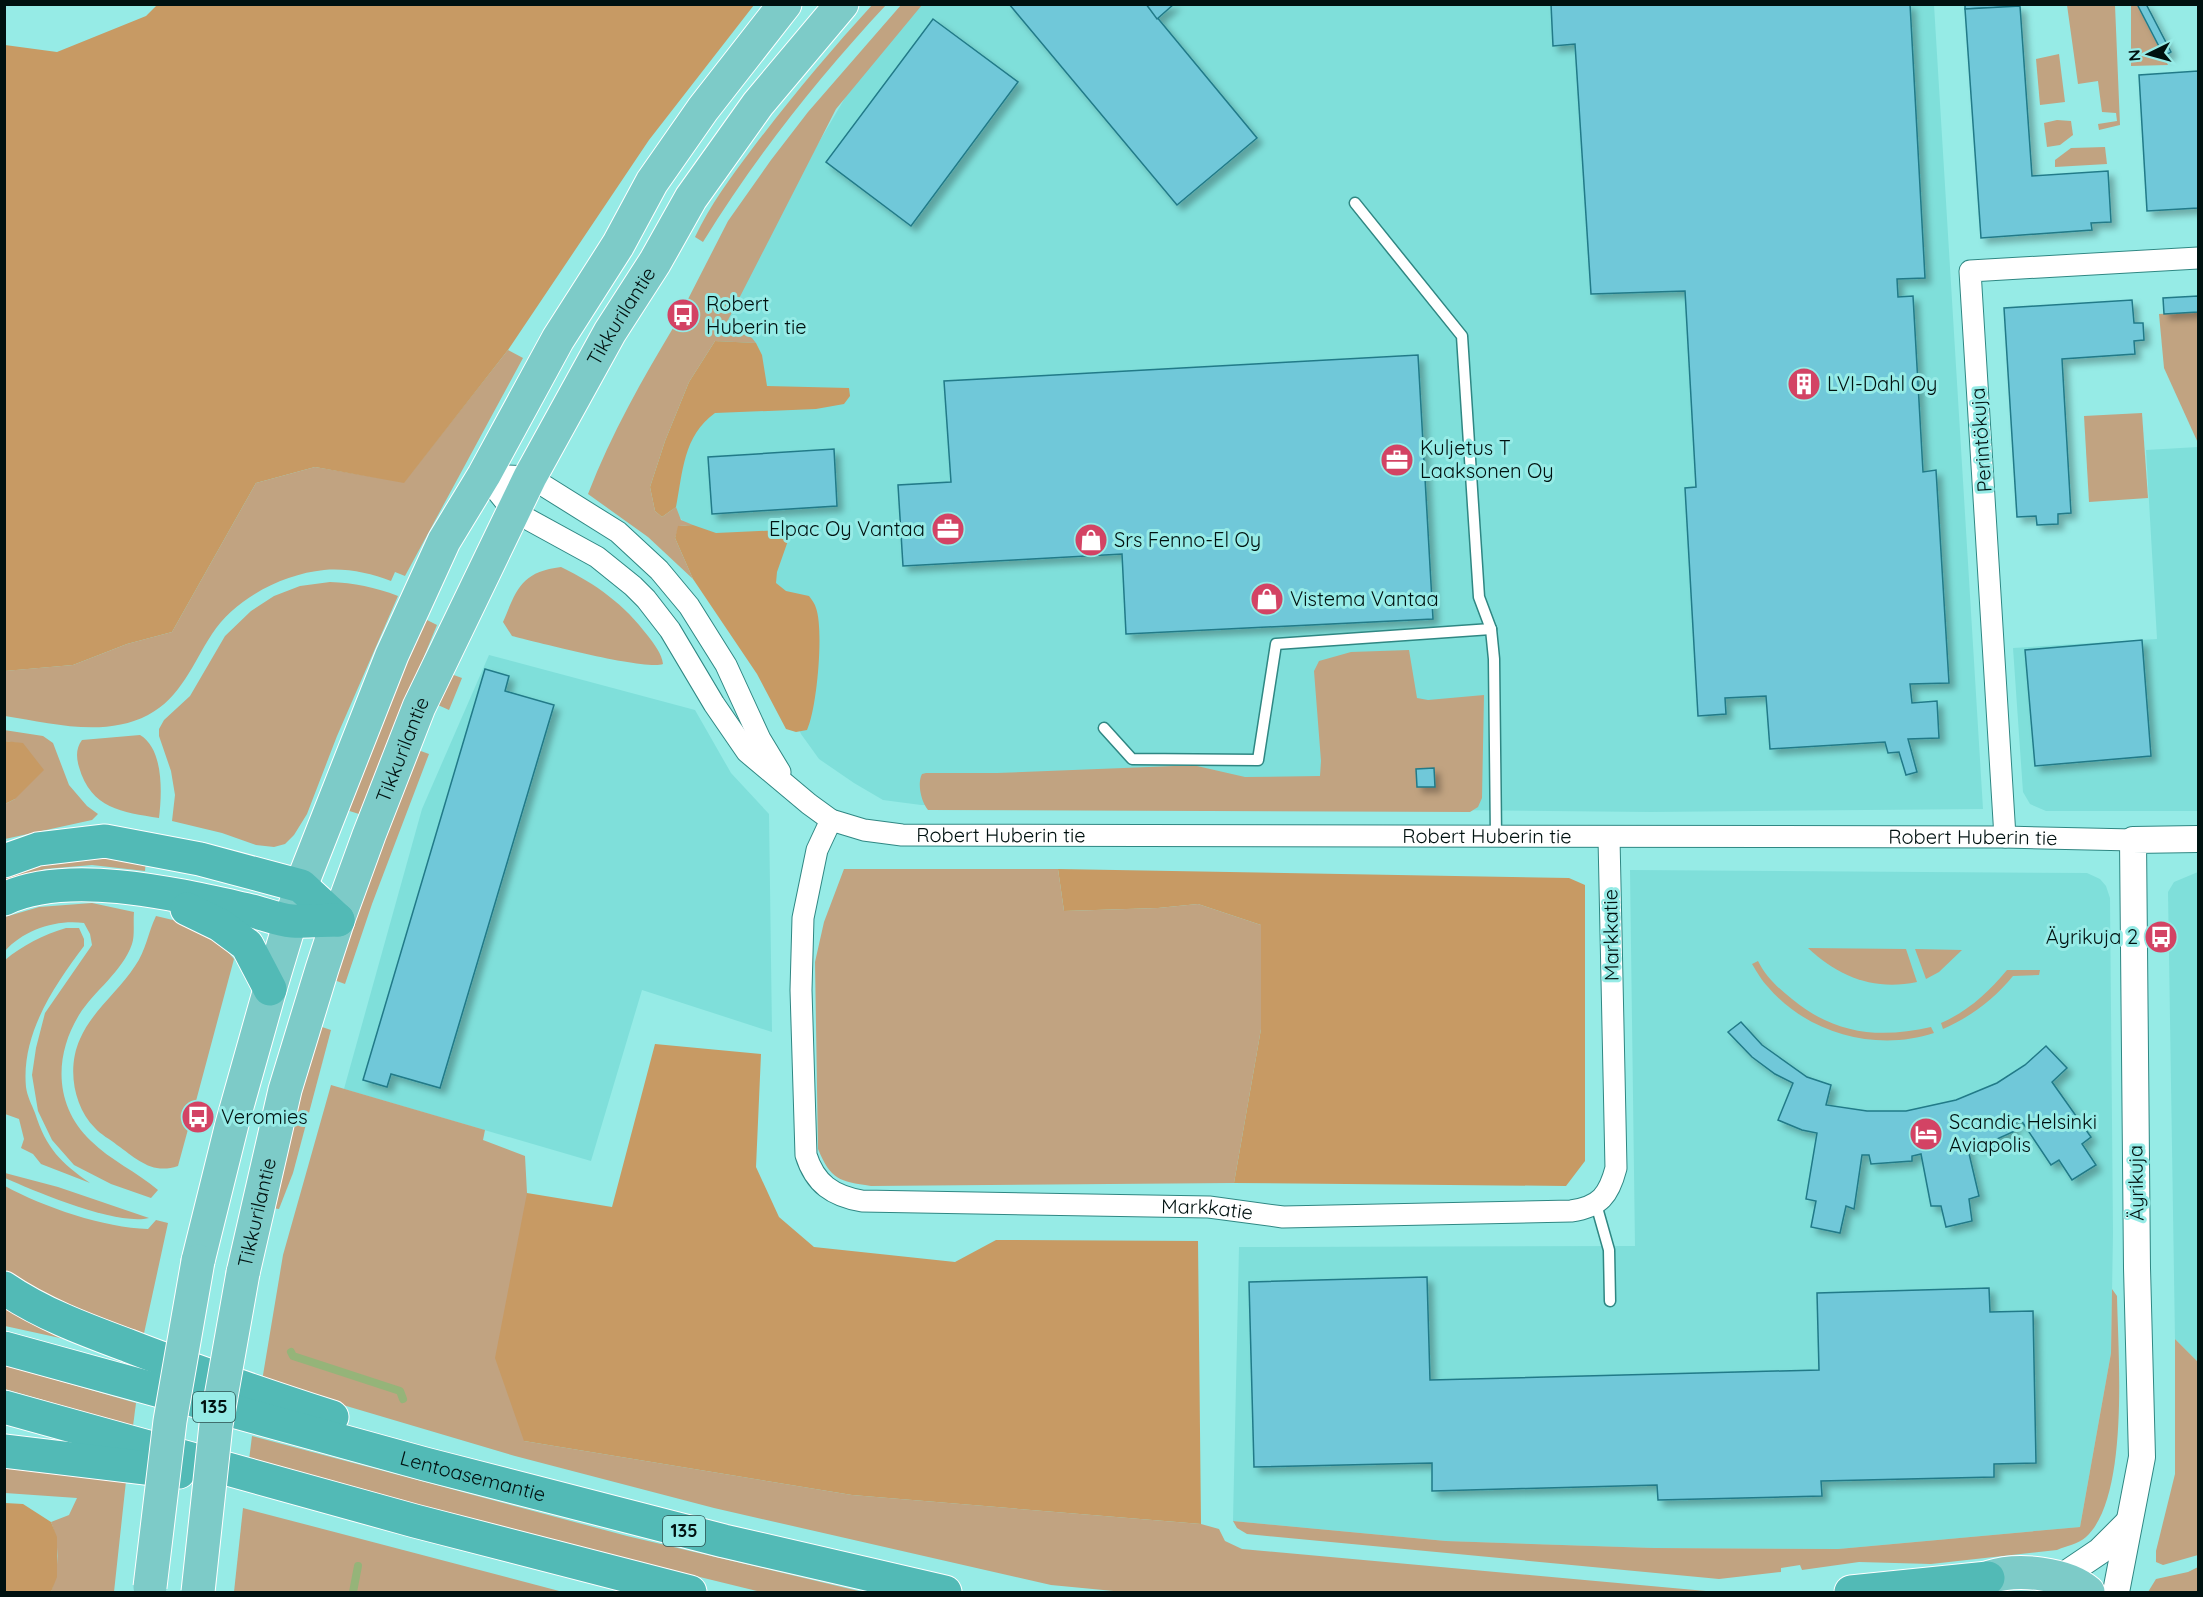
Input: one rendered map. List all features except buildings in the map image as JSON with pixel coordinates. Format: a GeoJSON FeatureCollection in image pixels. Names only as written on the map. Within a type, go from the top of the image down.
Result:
{"type":"FeatureCollection","features":[{"type":"Feature","properties":{"kind":"highway"},"geometry":{"type":"LineString","coordinates":[[4,861],[38,849],[105,841],[200,859],[301,886],[338,920]]}},
{"type":"Feature","properties":{"kind":"highway"},"geometry":{"type":"LineString","coordinates":[[4,899],[49,887],[107,886],[144,889],[250,910],[290,921],[338,920]]}},
{"type":"Feature","properties":{"kind":"highway"},"geometry":{"type":"LineString","coordinates":[[144,889],[220,925],[247,945],[270,988]]}},
{"type":"Feature","properties":{"kind":"highway"},"geometry":{"type":"LineString","coordinates":[[11,1294],[84,1329],[206,1375],[339,1420],[425,1464]]}},
{"type":"Feature","properties":{"kind":"highway","name":"Lentoasemantie"},"geometry":{"type":"LineString","coordinates":[[4,1348],[425,1464],[724,1541],[945,1593]]}},
{"type":"Feature","properties":{"kind":"highway"},"geometry":{"type":"LineString","coordinates":[[4,1407],[415,1521],[690,1593]]}},
{"type":"Feature","properties":{"kind":"highway"},"geometry":{"type":"LineString","coordinates":[[4,1451],[288,1485]]}},
{"type":"Feature","properties":{"kind":"highway"},"geometry":{"type":"LineString","coordinates":[[1851,1593],[1980,1585]]}},
{"type":"Feature","properties":{"kind":"main road","name":"Tikkurilantie"},"geometry":{"type":"LineString","coordinates":[[150,1590],[170,1421],[198,1261],[232,1124],[301,886],[392,654],[444,542],[484,475],[558,339],[618,245],[652,182],[703,109],[785,4]]}},
{"type":"Feature","properties":{"kind":"main road","name":"Tikkurilantie"},"geometry":{"type":"LineString","coordinates":[[198,1593],[216,1425],[243,1273],[285,1090],[338,920],[420,707],[530,477],[610,332],[655,262],[691,198],[758,104],[842,4]]}},
{"type":"Feature","properties":{"kind":"main road"},"geometry":{"type":"LineString","coordinates":[[1980,1585],[2022,1572],[2060,1578],[2088,1593]]}},
{"type":"Feature","properties":{"kind":"street","name":"Perintökuja"},"geometry":{"type":"LineString","coordinates":[[2005,837],[1970,271],[2199,258]]}},
{"type":"Feature","properties":{"kind":"street","name":"Robert Huberin tie"},"geometry":{"type":"LineString","coordinates":[[484,475],[530,477],[618,532],[659,570],[689,606],[726,665],[760,739],[789,788]]}},
{"type":"Feature","properties":{"kind":"street","name":"Robert Huberin tie"},"geometry":{"type":"LineString","coordinates":[[484,475],[513,511],[597,556],[640,593],[659,614],[747,753],[831,820],[864,830],[902,836],[2199,839]]}},
{"type":"Feature","properties":{"kind":"street","name":"Markkatie"},"geometry":{"type":"LineString","coordinates":[[831,820],[817,850],[803,918],[801,990],[806,1155],[816,1179],[834,1194],[862,1201],[1209,1207],[1283,1216],[1571,1211],[1596,1204],[1606,1195],[1612,1184],[1616,1168],[1609,838]]}},
{"type":"Feature","properties":{"kind":"street","name":"Äyrikuja"},"geometry":{"type":"LineString","coordinates":[[2116,1593],[2142,1457],[2137,1268],[2133,840]]}},
{"type":"Feature","properties":{"kind":"street"},"geometry":{"type":"LineString","coordinates":[[2060,1578],[2100,1551],[2128,1523]]}},
{"type":"Feature","properties":{"kind":"lane"},"geometry":{"type":"LineString","coordinates":[[1354,203],[1462,336],[1479,597],[1491,630],[1494,659],[1496,837]]}},
{"type":"Feature","properties":{"kind":"lane"},"geometry":{"type":"LineString","coordinates":[[1104,728],[1132,759],[1258,760],[1276,644],[1491,630]]}},
{"type":"Feature","properties":{"kind":"lane"},"geometry":{"type":"LineString","coordinates":[[1596,1204],[1609,1250],[1610,1301]]}},
{"type":"Feature","properties":{"kind":"shaded area"},"geometry":{"type":"Polygon","coordinates":[[[873,4],[886,5],[836,61],[766,148],[703,242],[695,237],[714,202],[752,149],[841,39],[873,4]]]}},
{"type":"Feature","properties":{"kind":"shaded area"},"geometry":{"type":"Polygon","coordinates":[[[157,5],[754,5],[649,140],[508,350],[404,483],[315,467],[256,483],[172,632],[127,644],[73,665],[5,671],[5,45],[57,52],[146,16],[157,5]]]}},
{"type":"Feature","properties":{"kind":"shaded area"},"geometry":{"type":"Polygon","coordinates":[[[901,5],[922,5],[836,109],[726,324],[752,338],[756,343],[715,341],[689,382],[665,441],[650,487],[655,511],[662,517],[676,507],[681,520],[693,525],[679,526],[675,538],[693,579],[648,537],[588,494],[617,428],[651,365],[676,323],[684,326],[693,310],[685,305],[728,221],[808,112],[901,5]]]}},
{"type":"Feature","properties":{"kind":"shaded area"},"geometry":{"type":"Polygon","coordinates":[[[922,5],[1934,5],[1983,809],[1651,812],[921,805],[883,800],[819,759],[801,734],[723,568],[681,519],[660,499],[726,323],[799,176],[862,69],[922,5]]]}},
{"type":"Feature","properties":{"kind":"shaded area"},"geometry":{"type":"Polygon","coordinates":[[[2067,5],[2115,5],[2120,125],[2099,130],[2098,124],[2117,121],[2116,113],[2102,112],[2098,81],[2078,84],[2067,5]]]}},
{"type":"Feature","properties":{"kind":"shaded area"},"geometry":{"type":"Polygon","coordinates":[[[2131,5],[2137,5],[2168,65],[2131,66],[2131,5]]]}},
{"type":"Feature","properties":{"kind":"shaded area"},"geometry":{"type":"Polygon","coordinates":[[[2059,54],[2065,102],[2040,105],[2036,59],[2059,54]]]}},
{"type":"Feature","properties":{"kind":"shaded area"},"geometry":{"type":"Polygon","coordinates":[[[2057,120],[2071,121],[2073,135],[2060,145],[2047,147],[2044,123],[2057,120]]]}},
{"type":"Feature","properties":{"kind":"shaded area"},"geometry":{"type":"Polygon","coordinates":[[[2105,147],[2107,164],[2055,167],[2055,160],[2071,148],[2105,147]]]}},
{"type":"Feature","properties":{"kind":"shaded area"},"geometry":{"type":"Polygon","coordinates":[[[2198,312],[2198,443],[2164,368],[2159,314],[2198,312]]]}},
{"type":"Feature","properties":{"kind":"shaded area"},"geometry":{"type":"Polygon","coordinates":[[[715,341],[756,343],[762,355],[767,386],[849,388],[850,396],[844,404],[816,409],[715,413],[696,432],[686,455],[676,507],[662,517],[655,511],[650,487],[665,441],[689,382],[715,341]]]}},
{"type":"Feature","properties":{"kind":"shaded area"},"geometry":{"type":"Polygon","coordinates":[[[508,350],[523,358],[405,576],[395,572],[391,581],[358,572],[324,570],[292,577],[261,590],[246,599],[221,621],[178,690],[159,708],[131,722],[114,726],[77,727],[5,716],[4,671],[73,665],[127,644],[172,632],[256,483],[315,467],[404,482],[508,350]]]}},
{"type":"Feature","properties":{"kind":"shaded area"},"geometry":{"type":"Polygon","coordinates":[[[2142,413],[2148,498],[2089,502],[2084,416],[2142,413]]]}},
{"type":"Feature","properties":{"kind":"shaded area"},"geometry":{"type":"Polygon","coordinates":[[[2198,447],[2198,811],[2046,811],[2030,804],[2023,792],[2013,648],[2157,639],[2146,450],[2198,447]]]}},
{"type":"Feature","properties":{"kind":"shaded area"},"geometry":{"type":"Polygon","coordinates":[[[693,525],[716,533],[782,530],[790,535],[777,572],[776,583],[786,591],[809,596],[816,606],[818,619],[818,669],[814,705],[807,730],[796,732],[786,729],[757,674],[693,579],[675,538],[678,526],[693,525]]]}},
{"type":"Feature","properties":{"kind":"shaded area"},"geometry":{"type":"Polygon","coordinates":[[[561,567],[598,588],[629,614],[655,646],[663,664],[653,665],[615,660],[512,636],[503,622],[517,591],[522,584],[537,573],[561,567]]]}},
{"type":"Feature","properties":{"kind":"shaded area"},"geometry":{"type":"Polygon","coordinates":[[[330,582],[364,586],[398,596],[337,736],[307,814],[294,835],[285,844],[274,847],[256,845],[222,833],[172,821],[175,795],[171,771],[159,736],[159,729],[164,720],[190,696],[225,636],[251,611],[274,596],[300,586],[330,582]]]}},
{"type":"Feature","properties":{"kind":"shaded area"},"geometry":{"type":"Polygon","coordinates":[[[423,618],[437,625],[359,814],[343,809],[423,618]]]}},
{"type":"Feature","properties":{"kind":"shaded area"},"geometry":{"type":"Polygon","coordinates":[[[1409,650],[1417,698],[1428,700],[1484,695],[1482,798],[1478,807],[1470,812],[928,810],[922,797],[921,778],[922,774],[926,773],[997,773],[1197,766],[1245,777],[1320,776],[1321,761],[1314,671],[1319,661],[1351,652],[1409,650]]]}},
{"type":"Feature","properties":{"kind":"shaded area"},"geometry":{"type":"Polygon","coordinates":[[[489,655],[695,710],[731,773],[769,814],[772,1032],[642,990],[591,1161],[344,1089],[422,809],[489,655]]]}},
{"type":"Feature","properties":{"kind":"shaded area"},"geometry":{"type":"Polygon","coordinates":[[[451,674],[462,678],[449,710],[438,705],[451,674]]]}},
{"type":"Feature","properties":{"kind":"shaded area"},"geometry":{"type":"Polygon","coordinates":[[[4,730],[43,736],[53,743],[69,785],[87,806],[98,814],[92,820],[5,839],[5,804],[15,799],[23,744],[5,741],[4,730]]]}},
{"type":"Feature","properties":{"kind":"shaded area"},"geometry":{"type":"Polygon","coordinates":[[[140,735],[154,750],[160,773],[159,818],[121,810],[100,800],[84,781],[78,763],[78,749],[82,740],[140,735]]]}},
{"type":"Feature","properties":{"kind":"shaded area"},"geometry":{"type":"Polygon","coordinates":[[[5,741],[23,743],[44,770],[15,799],[5,804],[5,741]]]}},
{"type":"Feature","properties":{"kind":"shaded area"},"geometry":{"type":"Polygon","coordinates":[[[418,750],[429,754],[372,904],[345,984],[334,980],[365,889],[418,750]]]}},
{"type":"Feature","properties":{"kind":"shaded area"},"geometry":{"type":"Polygon","coordinates":[[[58,854],[146,859],[145,871],[92,865],[45,869],[5,882],[5,866],[58,854]]]}},
{"type":"Feature","properties":{"kind":"shaded area"},"geometry":{"type":"Polygon","coordinates":[[[844,869],[1058,869],[1064,911],[1158,908],[1198,904],[1261,925],[1261,1029],[1234,1183],[871,1186],[844,1180],[832,1173],[818,1149],[815,962],[824,922],[844,869]]]}},
{"type":"Feature","properties":{"kind":"shaded area"},"geometry":{"type":"Polygon","coordinates":[[[1058,869],[1569,878],[1585,885],[1585,1161],[1566,1186],[1234,1183],[1261,1029],[1261,925],[1198,904],[1158,908],[1064,911],[1058,869]]]}},
{"type":"Feature","properties":{"kind":"shaded area"},"geometry":{"type":"Polygon","coordinates":[[[1630,870],[2087,873],[2100,879],[2106,886],[2110,898],[2113,1233],[2111,1353],[2080,1527],[1838,1549],[1654,1548],[1446,1541],[1233,1521],[1239,1247],[1635,1246],[1630,870]]]}},
{"type":"Feature","properties":{"kind":"shaded area"},"geometry":{"type":"Polygon","coordinates":[[[2198,872],[2198,1362],[2175,1339],[2168,892],[2174,882],[2198,872]]]}},
{"type":"Feature","properties":{"kind":"shaded area"},"geometry":{"type":"Polygon","coordinates":[[[92,903],[134,912],[133,940],[122,963],[85,1006],[71,1031],[62,1064],[64,1097],[79,1127],[91,1141],[158,1190],[151,1198],[111,1184],[74,1165],[52,1140],[38,1111],[32,1075],[36,1048],[45,1013],[92,945],[90,934],[84,923],[63,923],[41,928],[21,937],[5,951],[5,917],[39,907],[92,903]]]}},
{"type":"Feature","properties":{"kind":"shaded area"},"geometry":{"type":"Polygon","coordinates":[[[156,916],[194,925],[220,943],[234,959],[196,1101],[192,1101],[186,1120],[190,1122],[178,1166],[169,1168],[145,1164],[97,1130],[88,1119],[77,1098],[73,1074],[76,1050],[85,1029],[139,960],[156,916]]]}},
{"type":"Feature","properties":{"kind":"shaded area"},"geometry":{"type":"Polygon","coordinates":[[[66,928],[79,928],[84,939],[84,946],[51,994],[34,1030],[26,1067],[26,1087],[39,1125],[56,1154],[90,1183],[41,1164],[33,1154],[21,1148],[24,1139],[19,1119],[5,1114],[5,960],[34,941],[66,928]]]}},
{"type":"Feature","properties":{"kind":"shaded area"},"geometry":{"type":"Polygon","coordinates":[[[1808,948],[1906,949],[1917,982],[1886,985],[1858,979],[1832,967],[1808,948]]]}},
{"type":"Feature","properties":{"kind":"shaded area"},"geometry":{"type":"Polygon","coordinates":[[[1915,949],[1962,950],[1939,972],[1926,979],[1915,949]]]}},
{"type":"Feature","properties":{"kind":"shaded area"},"geometry":{"type":"Polygon","coordinates":[[[1758,961],[1782,991],[1824,1020],[1858,1031],[1893,1033],[1931,1027],[1934,1033],[1890,1040],[1867,1039],[1845,1035],[1823,1027],[1803,1017],[1768,987],[1752,964],[1758,961]]]}},
{"type":"Feature","properties":{"kind":"shaded area"},"geometry":{"type":"Polygon","coordinates":[[[2007,970],[2040,970],[2039,975],[2013,976],[1981,1007],[1943,1029],[1941,1023],[1977,1001],[2007,970]]]}},
{"type":"Feature","properties":{"kind":"shaded area"},"geometry":{"type":"Polygon","coordinates":[[[319,1026],[331,1030],[293,1173],[279,1209],[272,1208],[319,1026]]]}},
{"type":"Feature","properties":{"kind":"shaded area"},"geometry":{"type":"Polygon","coordinates":[[[655,1044],[761,1054],[756,1167],[779,1217],[814,1247],[955,1262],[996,1240],[1198,1241],[1201,1524],[852,1495],[524,1441],[495,1358],[527,1193],[612,1207],[655,1044]]]}},
{"type":"Feature","properties":{"kind":"shaded area"},"geometry":{"type":"Polygon","coordinates":[[[331,1085],[485,1130],[483,1140],[525,1156],[527,1193],[524,1441],[852,1495],[1201,1524],[1219,1529],[1225,1541],[1242,1549],[1717,1592],[1124,1592],[1051,1585],[714,1508],[515,1456],[262,1381],[283,1255],[331,1085]]]}},
{"type":"Feature","properties":{"kind":"shaded area"},"geometry":{"type":"Polygon","coordinates":[[[5,1173],[58,1187],[149,1218],[135,1219],[98,1213],[5,1178],[5,1173]]]}},
{"type":"Feature","properties":{"kind":"shaded area"},"geometry":{"type":"Polygon","coordinates":[[[5,1186],[56,1209],[113,1225],[148,1229],[156,1220],[168,1223],[143,1338],[26,1289],[5,1274],[5,1186]]]}},
{"type":"Feature","properties":{"kind":"shaded area"},"geometry":{"type":"Polygon","coordinates":[[[2112,1289],[2117,1296],[2119,1387],[2115,1458],[2110,1490],[2100,1517],[2086,1537],[2057,1550],[1931,1564],[1859,1562],[1802,1570],[1800,1565],[1781,1568],[1781,1572],[1719,1579],[1247,1534],[1237,1528],[1233,1521],[1446,1541],[1654,1548],[1838,1549],[2080,1527],[2111,1353],[2112,1289]]]}},
{"type":"Feature","properties":{"kind":"shaded area"},"geometry":{"type":"Polygon","coordinates":[[[4,1309],[92,1345],[5,1326],[4,1309]]]}},
{"type":"Feature","properties":{"kind":"shaded area"},"geometry":{"type":"Polygon","coordinates":[[[2175,1339],[2198,1362],[2198,1555],[2163,1565],[2156,1562],[2156,1551],[2175,1474],[2175,1339]]]}},
{"type":"Feature","properties":{"kind":"shaded area"},"geometry":{"type":"Polygon","coordinates":[[[4,1365],[136,1403],[133,1426],[5,1389],[4,1365]]]}},
{"type":"Feature","properties":{"kind":"shaded area"},"geometry":{"type":"Polygon","coordinates":[[[252,1436],[627,1536],[863,1592],[761,1592],[561,1543],[249,1460],[252,1436]]]}},
{"type":"Feature","properties":{"kind":"shaded area"},"geometry":{"type":"Polygon","coordinates":[[[4,1466],[126,1481],[114,1592],[51,1592],[56,1575],[57,1557],[56,1539],[51,1522],[69,1515],[77,1498],[5,1493],[4,1466]]]}},
{"type":"Feature","properties":{"kind":"shaded area"},"geometry":{"type":"Polygon","coordinates":[[[5,1503],[23,1504],[51,1522],[57,1537],[57,1577],[51,1592],[5,1592],[5,1503]]]}},
{"type":"Feature","properties":{"kind":"shaded area"},"geometry":{"type":"Polygon","coordinates":[[[243,1508],[563,1592],[234,1592],[243,1508]]]}},
{"type":"Feature","properties":{"kind":"shaded area"},"geometry":{"type":"Polygon","coordinates":[[[2198,1567],[2198,1592],[2148,1592],[2156,1579],[2188,1572],[2198,1567]]]}},
{"type":"Feature","properties":{"kind":"waterway"},"geometry":{"type":"LineString","coordinates":[[291,1352],[293,1356],[400,1391],[403,1399]]}},
{"type":"Feature","properties":{"kind":"waterway"},"geometry":{"type":"LineString","coordinates":[[353,1592],[358,1566]]}},
{"type":"Feature","properties":{"kind":"place","name":"Robert Huberin tie"},"geometry":{"type":"Point","coordinates":[683,315]}},
{"type":"Feature","properties":{"kind":"place","name":"LVI-Dahl Oy"},"geometry":{"type":"Point","coordinates":[1804,384]}},
{"type":"Feature","properties":{"kind":"place","name":"Kuljetus T Laaksonen Oy"},"geometry":{"type":"Point","coordinates":[1397,460]}},
{"type":"Feature","properties":{"kind":"place","name":"Elpac Oy Vantaa"},"geometry":{"type":"Point","coordinates":[948,529]}},
{"type":"Feature","properties":{"kind":"place","name":"Srs Fenno-El Oy"},"geometry":{"type":"Point","coordinates":[1091,540]}},
{"type":"Feature","properties":{"kind":"place","name":"Vistema Vantaa"},"geometry":{"type":"Point","coordinates":[1267,599]}},
{"type":"Feature","properties":{"kind":"place","name":"Äyrikuja 2"},"geometry":{"type":"Point","coordinates":[2161,937]}},
{"type":"Feature","properties":{"kind":"place","name":"Veromies"},"geometry":{"type":"Point","coordinates":[198,1117]}},
{"type":"Feature","properties":{"kind":"place","name":"Scandic Helsinki Aviapolis"},"geometry":{"type":"Point","coordinates":[1926,1134]}}]}
